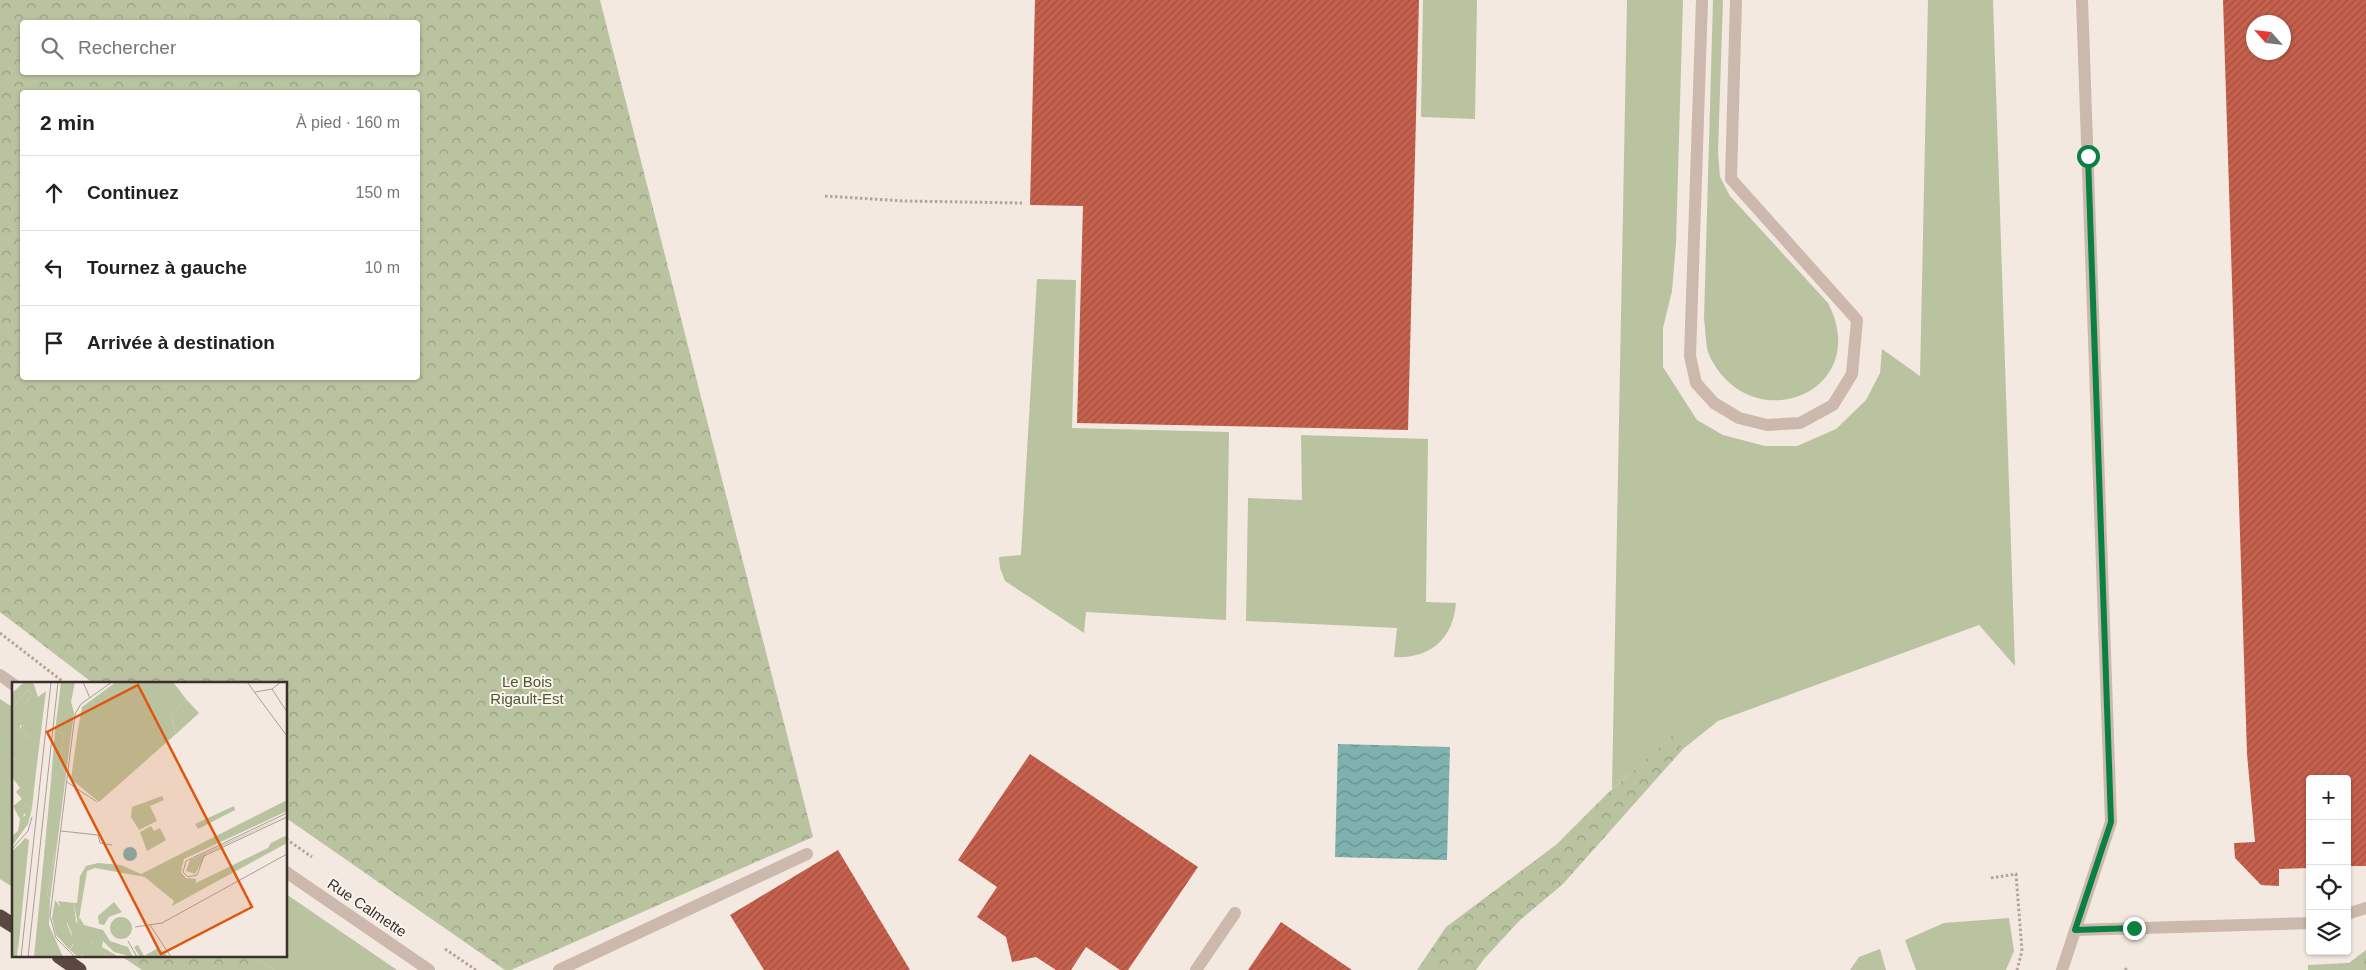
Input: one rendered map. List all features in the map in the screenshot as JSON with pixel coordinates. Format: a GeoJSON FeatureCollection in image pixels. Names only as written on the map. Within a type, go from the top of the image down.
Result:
{"type":"FeatureCollection","features":[{"type":"Feature","properties":{"kind":"highway"},"geometry":{"type":"LineString","coordinates":[[0,917],[12,925]]}},
{"type":"Feature","properties":{"kind":"highway"},"geometry":{"type":"LineString","coordinates":[[62,958],[79,970]]}},
{"type":"Feature","properties":{"kind":"street"},"geometry":{"type":"LineString","coordinates":[[1702,0],[1690,356],[1696,383],[1714,403],[1739,418],[1767,425],[1800,423],[1833,405],[1852,374],[1857,320],[1731,179],[1736,0]]}},
{"type":"Feature","properties":{"kind":"street"},"geometry":{"type":"LineString","coordinates":[[2062,970],[2111,822],[2082,0]]}},
{"type":"Feature","properties":{"kind":"street"},"geometry":{"type":"LineString","coordinates":[[0,676],[12,684]]}},
{"type":"Feature","properties":{"kind":"street"},"geometry":{"type":"LineString","coordinates":[[560,970],[807,854]]}},
{"type":"Feature","properties":{"kind":"street","name":"Rue Calmette"},"geometry":{"type":"LineString","coordinates":[[288,873],[430,970]]}},
{"type":"Feature","properties":{"kind":"street"},"geometry":{"type":"LineString","coordinates":[[2351,913],[2366,908]]}},
{"type":"Feature","properties":{"kind":"street"},"geometry":{"type":"LineString","coordinates":[[1196,970],[1234,913]]}},
{"type":"Feature","properties":{"kind":"street"},"geometry":{"type":"LineString","coordinates":[[2075,930],[2306,923]]}},
{"type":"Feature","properties":{"kind":"path"},"geometry":{"type":"LineString","coordinates":[[825,196],[904,201],[1022,204]]}},
{"type":"Feature","properties":{"kind":"path"},"geometry":{"type":"LineString","coordinates":[[0,633],[63,682]]}},
{"type":"Feature","properties":{"kind":"path"},"geometry":{"type":"LineString","coordinates":[[1992,878],[2016,874],[2022,951],[2017,970]]}},
{"type":"Feature","properties":{"kind":"green space","name":"Le Bois Rigault-Est"},"geometry":{"type":"Polygon","coordinates":[[[0,0],[600,0],[813,837],[511,970],[505,970],[288,819],[288,682],[91,682],[0,612],[0,0]]]}},
{"type":"Feature","properties":{"kind":"green space"},"geometry":{"type":"Polygon","coordinates":[[[1423,0],[1477,0],[1475,119],[1421,117],[1423,0]]]}},
{"type":"Feature","properties":{"kind":"green space"},"geometry":{"type":"Polygon","coordinates":[[[1627,0],[1683,0],[1676,243],[1672,291],[1663,328],[1663,367],[1697,420],[1723,435],[1765,446],[1797,446],[1836,429],[1866,400],[1880,373],[1882,349],[1920,376],[1928,0],[1993,0],[2015,666],[1979,625],[1718,721],[1683,749],[1674,735],[1612,789],[1627,0]]]}},
{"type":"Feature","properties":{"kind":"green space"},"geometry":{"type":"Polygon","coordinates":[[[1713,0],[1723,0],[1718,152],[1720,177],[1730,196],[1828,303],[1838,334],[1835,361],[1822,381],[1802,395],[1778,400],[1753,397],[1729,382],[1710,357],[1706,344],[1704,319],[1713,0]]]}},
{"type":"Feature","properties":{"kind":"green space"},"geometry":{"type":"Polygon","coordinates":[[[1037,279],[1076,280],[1072,428],[1229,432],[1226,620],[1086,612],[1084,633],[1005,581],[1000,568],[999,557],[1021,555],[1037,279]]]}},
{"type":"Feature","properties":{"kind":"green space"},"geometry":{"type":"Polygon","coordinates":[[[1301,435],[1428,439],[1426,602],[1456,603],[1454,616],[1445,636],[1429,650],[1407,657],[1394,657],[1397,628],[1246,621],[1248,498],[1302,500],[1301,435]]]}},
{"type":"Feature","properties":{"kind":"green space"},"geometry":{"type":"Polygon","coordinates":[[[0,699],[12,707],[12,887],[0,879],[0,699]]]}},
{"type":"Feature","properties":{"kind":"green space"},"geometry":{"type":"Polygon","coordinates":[[[1674,734],[1683,749],[1563,884],[1520,920],[1476,970],[1417,970],[1446,927],[1557,844],[1609,792],[1674,734]]]}},
{"type":"Feature","properties":{"kind":"green space"},"geometry":{"type":"Polygon","coordinates":[[[288,895],[397,970],[274,970],[256,958],[288,958],[288,895]]]}},
{"type":"Feature","properties":{"kind":"green space"},"geometry":{"type":"Polygon","coordinates":[[[2009,918],[2014,951],[2006,970],[1916,970],[1905,940],[1944,923],[2009,918]]]}},
{"type":"Feature","properties":{"kind":"green space"},"geometry":{"type":"Polygon","coordinates":[[[1880,949],[1886,970],[1850,970],[1859,957],[1880,949]]]}},
{"type":"Feature","properties":{"kind":"green space"},"geometry":{"type":"Polygon","coordinates":[[[2366,950],[2366,970],[2308,970],[2308,965],[2349,963],[2366,950]]]}},
{"type":"Feature","properties":{"kind":"green space"},"geometry":{"type":"Polygon","coordinates":[[[124,958],[256,958],[274,970],[142,970],[124,958]]]}},
{"type":"Feature","properties":{"kind":"water"},"geometry":{"type":"Polygon","coordinates":[[[1338,744],[1450,747],[1447,860],[1335,857],[1338,744]]]}},
{"type":"Feature","properties":{"kind":"building"},"geometry":{"type":"Polygon","coordinates":[[[1035,0],[1419,0],[1408,430],[1077,423],[1083,206],[1030,205],[1035,0]]]}},
{"type":"Feature","properties":{"kind":"building"},"geometry":{"type":"Polygon","coordinates":[[[2223,0],[2366,0],[2366,866],[2351,866],[2351,775],[2306,775],[2306,868],[2279,869],[2279,886],[2261,885],[2235,858],[2234,843],[2255,842],[2247,754],[2223,0]]]}},
{"type":"Feature","properties":{"kind":"building"},"geometry":{"type":"Polygon","coordinates":[[[1030,754],[1198,867],[1128,970],[1120,970],[1086,947],[1071,970],[1056,970],[1036,957],[1012,962],[1006,937],[977,917],[997,887],[958,860],[1030,754]]]}},
{"type":"Feature","properties":{"kind":"building"},"geometry":{"type":"Polygon","coordinates":[[[838,850],[910,970],[764,970],[730,915],[838,850]]]}},
{"type":"Feature","properties":{"kind":"building"},"geometry":{"type":"Polygon","coordinates":[[[1281,922],[1352,970],[1248,970],[1281,922]]]}},
{"type":"Feature","properties":{"kind":"route"},"geometry":{"type":"LineString","coordinates":[[2088,156],[2111,822],[2075,930],[2134,928]]}}]}
